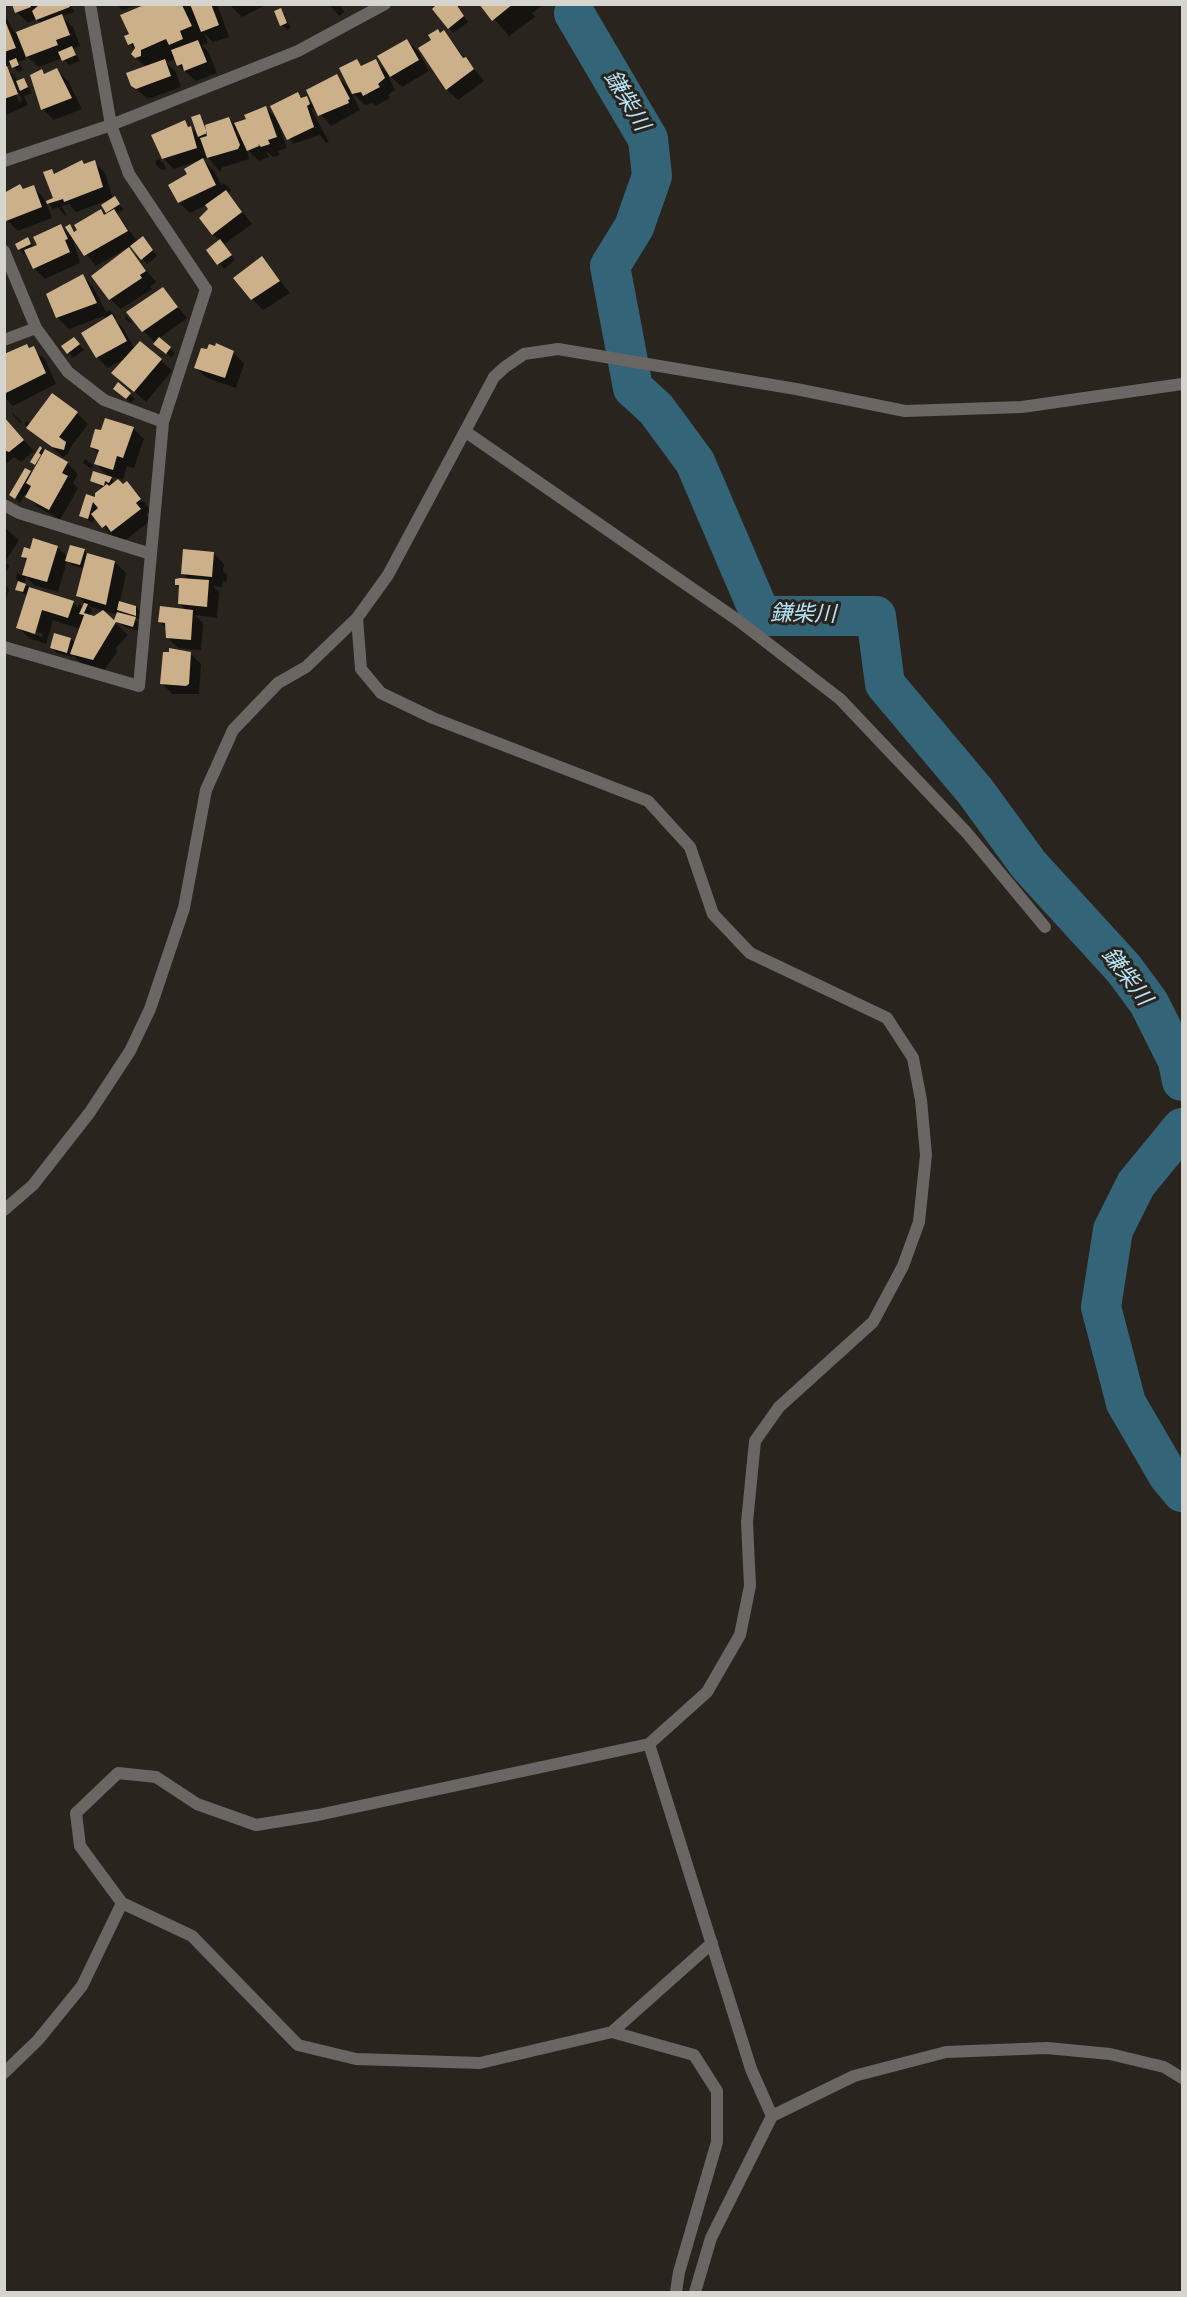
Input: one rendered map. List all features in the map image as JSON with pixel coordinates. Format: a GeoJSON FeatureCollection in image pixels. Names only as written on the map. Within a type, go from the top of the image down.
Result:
{"type":"FeatureCollection","features":[{"type":"Feature","properties":{"kind":"street"},"geometry":{"type":"LineString","coordinates":[[4,647],[138,686],[163,422],[206,289],[129,174],[111,125],[90,4]]}},
{"type":"Feature","properties":{"kind":"street"},"geometry":{"type":"LineString","coordinates":[[4,161],[111,125],[298,51],[385,4]]}},
{"type":"Feature","properties":{"kind":"street"},"geometry":{"type":"LineString","coordinates":[[4,251],[36,328],[68,372],[104,400],[163,422]]}},
{"type":"Feature","properties":{"kind":"street"},"geometry":{"type":"LineString","coordinates":[[4,340],[36,328]]}},
{"type":"Feature","properties":{"kind":"street"},"geometry":{"type":"LineString","coordinates":[[4,1210],[33,1185],[90,1112],[130,1051],[150,1009],[184,908],[206,790],[233,730],[278,683],[306,667],[357,618],[388,575],[494,377],[524,354],[558,349],[905,411],[1022,407],[1182,384]]}},
{"type":"Feature","properties":{"kind":"street"},"geometry":{"type":"LineString","coordinates":[[466,432],[739,621],[840,699],[967,833],[1045,927]]}},
{"type":"Feature","properties":{"kind":"street"},"geometry":{"type":"LineString","coordinates":[[4,505],[19,513],[151,554]]}},
{"type":"Feature","properties":{"kind":"street"},"geometry":{"type":"LineString","coordinates":[[357,618],[361,669],[381,693],[433,718],[648,801],[690,847],[713,914],[750,954],[887,1018],[914,1058],[926,1155],[919,1222],[903,1266],[873,1322],[779,1407],[755,1441],[747,1522],[750,1586],[740,1635],[707,1692],[649,1744],[318,1815],[256,1825],[197,1804],[156,1777],[118,1773],[76,1813],[80,1846],[122,1903],[192,1936],[298,2045],[356,2059],[480,2063],[612,2032],[712,1943]]}},
{"type":"Feature","properties":{"kind":"street"},"geometry":{"type":"LineString","coordinates":[[649,1744],[751,2069],[772,2116]]}},
{"type":"Feature","properties":{"kind":"street"},"geometry":{"type":"LineString","coordinates":[[4,2073],[38,2040],[82,1986],[122,1903]]}},
{"type":"Feature","properties":{"kind":"street"},"geometry":{"type":"LineString","coordinates":[[612,2032],[694,2055],[717,2091],[717,2142],[679,2272],[676,2292]]}},
{"type":"Feature","properties":{"kind":"street"},"geometry":{"type":"LineString","coordinates":[[695,2292],[711,2238],[772,2116],[854,2076],[946,2052],[1047,2048],[1110,2054],[1164,2067],[1182,2078]]}},
{"type":"Feature","properties":{"kind":"building"},"geometry":{"type":"Polygon","coordinates":[[[12,4],[30,4],[31,7],[15,13],[12,4]]]}},
{"type":"Feature","properties":{"kind":"building"},"geometry":{"type":"Polygon","coordinates":[[[40,4],[69,4],[70,7],[36,20],[32,11],[40,4]]]}},
{"type":"Feature","properties":{"kind":"building"},"geometry":{"type":"Polygon","coordinates":[[[190,4],[211,4],[219,25],[201,32],[190,4]]]}},
{"type":"Feature","properties":{"kind":"building"},"geometry":{"type":"Polygon","coordinates":[[[437,4],[456,4],[464,16],[448,29],[432,9],[437,4]]]}},
{"type":"Feature","properties":{"kind":"building"},"geometry":{"type":"Polygon","coordinates":[[[479,4],[513,4],[492,21],[479,4]]]}},
{"type":"Feature","properties":{"kind":"building"},"geometry":{"type":"Polygon","coordinates":[[[144,5],[182,5],[192,26],[180,31],[183,39],[169,45],[166,39],[141,50],[141,56],[135,58],[131,54],[135,48],[133,43],[128,45],[124,36],[129,34],[120,15],[144,5]]]}},
{"type":"Feature","properties":{"kind":"building"},"geometry":{"type":"Polygon","coordinates":[[[281,8],[287,23],[280,26],[274,11],[281,8]]]}},
{"type":"Feature","properties":{"kind":"building"},"geometry":{"type":"Polygon","coordinates":[[[62,14],[70,35],[56,40],[58,45],[26,57],[16,32],[62,14]]]}},
{"type":"Feature","properties":{"kind":"building"},"geometry":{"type":"Polygon","coordinates":[[[4,18],[16,48],[4,52],[4,18]]]}},
{"type":"Feature","properties":{"kind":"building"},"geometry":{"type":"Polygon","coordinates":[[[438,29],[440,33],[444,30],[463,58],[466,57],[474,69],[446,90],[418,48],[431,40],[428,35],[438,29]]]}},
{"type":"Feature","properties":{"kind":"building"},"geometry":{"type":"Polygon","coordinates":[[[407,39],[419,60],[390,77],[377,56],[407,39]]]}},
{"type":"Feature","properties":{"kind":"building"},"geometry":{"type":"Polygon","coordinates":[[[198,40],[207,62],[184,71],[182,64],[177,66],[171,50],[198,40]]]}},
{"type":"Feature","properties":{"kind":"building"},"geometry":{"type":"Polygon","coordinates":[[[72,46],[76,55],[62,61],[58,52],[72,46]]]}},
{"type":"Feature","properties":{"kind":"building"},"geometry":{"type":"Polygon","coordinates":[[[16,58],[19,65],[12,68],[9,61],[16,58]]]}},
{"type":"Feature","properties":{"kind":"building"},"geometry":{"type":"Polygon","coordinates":[[[165,59],[171,76],[136,89],[131,86],[126,73],[165,59]]]}},
{"type":"Feature","properties":{"kind":"building"},"geometry":{"type":"Polygon","coordinates":[[[357,59],[361,66],[376,59],[385,78],[378,84],[380,87],[363,96],[361,92],[352,94],[339,68],[357,59]]]}},
{"type":"Feature","properties":{"kind":"building"},"geometry":{"type":"Polygon","coordinates":[[[7,66],[18,94],[4,99],[4,67],[7,66]]]}},
{"type":"Feature","properties":{"kind":"building"},"geometry":{"type":"Polygon","coordinates":[[[57,68],[72,98],[41,110],[30,75],[42,69],[44,74],[57,68]]]}},
{"type":"Feature","properties":{"kind":"building"},"geometry":{"type":"Polygon","coordinates":[[[337,74],[350,99],[349,103],[318,116],[306,90],[337,74]]]}},
{"type":"Feature","properties":{"kind":"building"},"geometry":{"type":"Polygon","coordinates":[[[24,78],[28,87],[20,91],[16,81],[24,78]]]}},
{"type":"Feature","properties":{"kind":"building"},"geometry":{"type":"Polygon","coordinates":[[[298,92],[301,98],[307,96],[310,104],[307,106],[314,127],[287,140],[270,106],[298,92]]]}},
{"type":"Feature","properties":{"kind":"building"},"geometry":{"type":"Polygon","coordinates":[[[266,106],[277,137],[268,140],[270,144],[261,147],[258,144],[259,146],[247,151],[234,123],[246,119],[244,115],[266,106]]]}},
{"type":"Feature","properties":{"kind":"building"},"geometry":{"type":"Polygon","coordinates":[[[200,114],[207,133],[198,137],[191,117],[200,114]]]}},
{"type":"Feature","properties":{"kind":"building"},"geometry":{"type":"Polygon","coordinates":[[[229,117],[240,145],[238,149],[207,158],[200,138],[207,136],[205,125],[229,117]]]}},
{"type":"Feature","properties":{"kind":"building"},"geometry":{"type":"Polygon","coordinates":[[[185,120],[188,127],[191,126],[197,148],[162,159],[151,135],[185,120]]]}},
{"type":"Feature","properties":{"kind":"building"},"geometry":{"type":"Polygon","coordinates":[[[203,158],[216,185],[178,203],[168,185],[187,174],[184,169],[203,158]]]}},
{"type":"Feature","properties":{"kind":"building"},"geometry":{"type":"Polygon","coordinates":[[[82,160],[84,164],[95,160],[103,187],[64,202],[63,199],[47,204],[46,201],[53,198],[43,172],[52,169],[54,174],[82,160]]]}},
{"type":"Feature","properties":{"kind":"building"},"geometry":{"type":"Polygon","coordinates":[[[20,184],[23,189],[34,185],[42,207],[6,221],[4,193],[20,184]]]}},
{"type":"Feature","properties":{"kind":"building"},"geometry":{"type":"Polygon","coordinates":[[[226,190],[242,212],[212,235],[199,218],[208,209],[205,205],[226,190]]]}},
{"type":"Feature","properties":{"kind":"building"},"geometry":{"type":"Polygon","coordinates":[[[115,196],[120,204],[106,213],[101,205],[115,196]]]}},
{"type":"Feature","properties":{"kind":"building"},"geometry":{"type":"Polygon","coordinates":[[[101,209],[104,215],[114,209],[128,231],[84,256],[65,227],[70,224],[74,232],[77,230],[74,225],[101,209]]]}},
{"type":"Feature","properties":{"kind":"building"},"geometry":{"type":"Polygon","coordinates":[[[61,224],[68,239],[65,240],[70,252],[33,269],[24,250],[37,245],[33,237],[61,224]]]}},
{"type":"Feature","properties":{"kind":"building"},"geometry":{"type":"Polygon","coordinates":[[[143,236],[153,250],[141,260],[130,246],[143,236]]]}},
{"type":"Feature","properties":{"kind":"building"},"geometry":{"type":"Polygon","coordinates":[[[28,237],[31,244],[18,250],[15,244],[28,237]]]}},
{"type":"Feature","properties":{"kind":"building"},"geometry":{"type":"Polygon","coordinates":[[[220,239],[232,255],[217,265],[206,250],[220,239]]]}},
{"type":"Feature","properties":{"kind":"building"},"geometry":{"type":"Polygon","coordinates":[[[129,247],[146,271],[140,275],[142,278],[109,300],[91,276],[129,247]]]}},
{"type":"Feature","properties":{"kind":"building"},"geometry":{"type":"Polygon","coordinates":[[[262,256],[280,281],[251,300],[233,278],[262,256]]]}},
{"type":"Feature","properties":{"kind":"building"},"geometry":{"type":"Polygon","coordinates":[[[83,274],[97,303],[56,318],[46,294],[83,274]]]}},
{"type":"Feature","properties":{"kind":"building"},"geometry":{"type":"Polygon","coordinates":[[[163,287],[178,307],[142,332],[126,312],[163,287]]]}},
{"type":"Feature","properties":{"kind":"building"},"geometry":{"type":"Polygon","coordinates":[[[112,314],[127,341],[96,358],[81,333],[112,314]]]}},
{"type":"Feature","properties":{"kind":"building"},"geometry":{"type":"Polygon","coordinates":[[[74,337],[80,344],[67,354],[61,346],[74,337]]]}},
{"type":"Feature","properties":{"kind":"building"},"geometry":{"type":"Polygon","coordinates":[[[159,337],[171,347],[166,354],[153,344],[159,337]]]}},
{"type":"Feature","properties":{"kind":"building"},"geometry":{"type":"Polygon","coordinates":[[[140,341],[162,359],[134,392],[111,373],[140,341]]]}},
{"type":"Feature","properties":{"kind":"building"},"geometry":{"type":"Polygon","coordinates":[[[216,343],[234,351],[225,378],[194,368],[201,348],[207,349],[209,344],[215,346],[216,343]]]}},
{"type":"Feature","properties":{"kind":"building"},"geometry":{"type":"Polygon","coordinates":[[[27,344],[29,348],[34,346],[46,373],[4,394],[4,354],[27,344]]]}},
{"type":"Feature","properties":{"kind":"building"},"geometry":{"type":"Polygon","coordinates":[[[118,382],[131,393],[126,399],[113,389],[118,382]]]}},
{"type":"Feature","properties":{"kind":"building"},"geometry":{"type":"Polygon","coordinates":[[[52,393],[78,412],[59,437],[66,442],[64,450],[52,447],[26,428],[52,393]]]}},
{"type":"Feature","properties":{"kind":"building"},"geometry":{"type":"Polygon","coordinates":[[[4,417],[24,440],[9,452],[4,450],[4,417]]]}},
{"type":"Feature","properties":{"kind":"building"},"geometry":{"type":"Polygon","coordinates":[[[105,418],[134,427],[123,458],[117,456],[113,470],[94,464],[99,450],[90,447],[95,429],[101,430],[105,418]]]}},
{"type":"Feature","properties":{"kind":"building"},"geometry":{"type":"Polygon","coordinates":[[[40,446],[41,455],[35,465],[30,462],[40,446]]]}},
{"type":"Feature","properties":{"kind":"building"},"geometry":{"type":"Polygon","coordinates":[[[45,449],[68,462],[62,473],[68,476],[49,510],[25,497],[31,486],[26,483],[45,449]]]}},
{"type":"Feature","properties":{"kind":"building"},"geometry":{"type":"Polygon","coordinates":[[[25,468],[31,471],[15,499],[9,495],[25,468]]]}},
{"type":"Feature","properties":{"kind":"building"},"geometry":{"type":"Polygon","coordinates":[[[93,471],[112,477],[109,483],[105,481],[104,486],[90,481],[93,471]]]}},
{"type":"Feature","properties":{"kind":"building"},"geometry":{"type":"Polygon","coordinates":[[[118,479],[123,484],[127,481],[141,499],[136,503],[141,509],[111,532],[106,525],[102,528],[91,514],[98,508],[93,502],[88,519],[79,516],[86,494],[95,497],[95,493],[118,479]]]}},
{"type":"Feature","properties":{"kind":"building"},"geometry":{"type":"Polygon","coordinates":[[[33,538],[58,546],[47,582],[22,575],[27,558],[21,557],[24,547],[30,549],[33,538]]]}},
{"type":"Feature","properties":{"kind":"building"},"geometry":{"type":"Polygon","coordinates":[[[70,545],[85,549],[80,565],[65,561],[70,545]]]}},
{"type":"Feature","properties":{"kind":"building"},"geometry":{"type":"Polygon","coordinates":[[[183,549],[214,552],[212,577],[181,574],[183,549]]]}},
{"type":"Feature","properties":{"kind":"building"},"geometry":{"type":"Polygon","coordinates":[[[87,553],[115,561],[106,605],[76,596],[87,553]]]}},
{"type":"Feature","properties":{"kind":"building"},"geometry":{"type":"Polygon","coordinates":[[[175,579],[209,580],[207,607],[178,604],[179,585],[175,585],[175,579]]]}},
{"type":"Feature","properties":{"kind":"building"},"geometry":{"type":"Polygon","coordinates":[[[18,581],[26,584],[23,592],[15,590],[18,581]]]}},
{"type":"Feature","properties":{"kind":"building"},"geometry":{"type":"Polygon","coordinates":[[[29,587],[74,601],[68,618],[42,610],[35,634],[16,628],[29,587]]]}},
{"type":"Feature","properties":{"kind":"building"},"geometry":{"type":"Polygon","coordinates":[[[119,601],[136,606],[136,616],[117,610],[119,601]]]}},
{"type":"Feature","properties":{"kind":"building"},"geometry":{"type":"Polygon","coordinates":[[[84,603],[88,604],[84,613],[94,616],[103,610],[114,620],[117,612],[136,617],[133,627],[116,622],[93,660],[70,654],[84,615],[79,614],[84,603]]]}},
{"type":"Feature","properties":{"kind":"building"},"geometry":{"type":"Polygon","coordinates":[[[160,606],[193,610],[191,640],[166,638],[165,623],[158,622],[160,606]]]}},
{"type":"Feature","properties":{"kind":"building"},"geometry":{"type":"Polygon","coordinates":[[[54,633],[71,638],[67,653],[50,648],[54,633]]]}},
{"type":"Feature","properties":{"kind":"building"},"geometry":{"type":"Polygon","coordinates":[[[169,648],[191,652],[189,684],[186,686],[160,684],[163,652],[169,652],[169,648]]]}},
{"type":"Feature","properties":{"kind":"waterway","name":"鎌柴川"},"geometry":{"type":"LineString","coordinates":[[574,13],[648,139],[652,176],[634,227],[610,266],[633,388],[656,409],[695,462],[761,616],[876,616],[885,684],[975,791],[1029,865],[1124,969],[1149,1003],[1178,1061],[1182,1081]]}},
{"type":"Feature","properties":{"kind":"waterway","name":"鎌柴川"},"geometry":{"type":"LineString","coordinates":[[1182,1128],[1136,1184],[1113,1230],[1101,1307],[1126,1403],[1168,1475],[1182,1492]]}}]}
